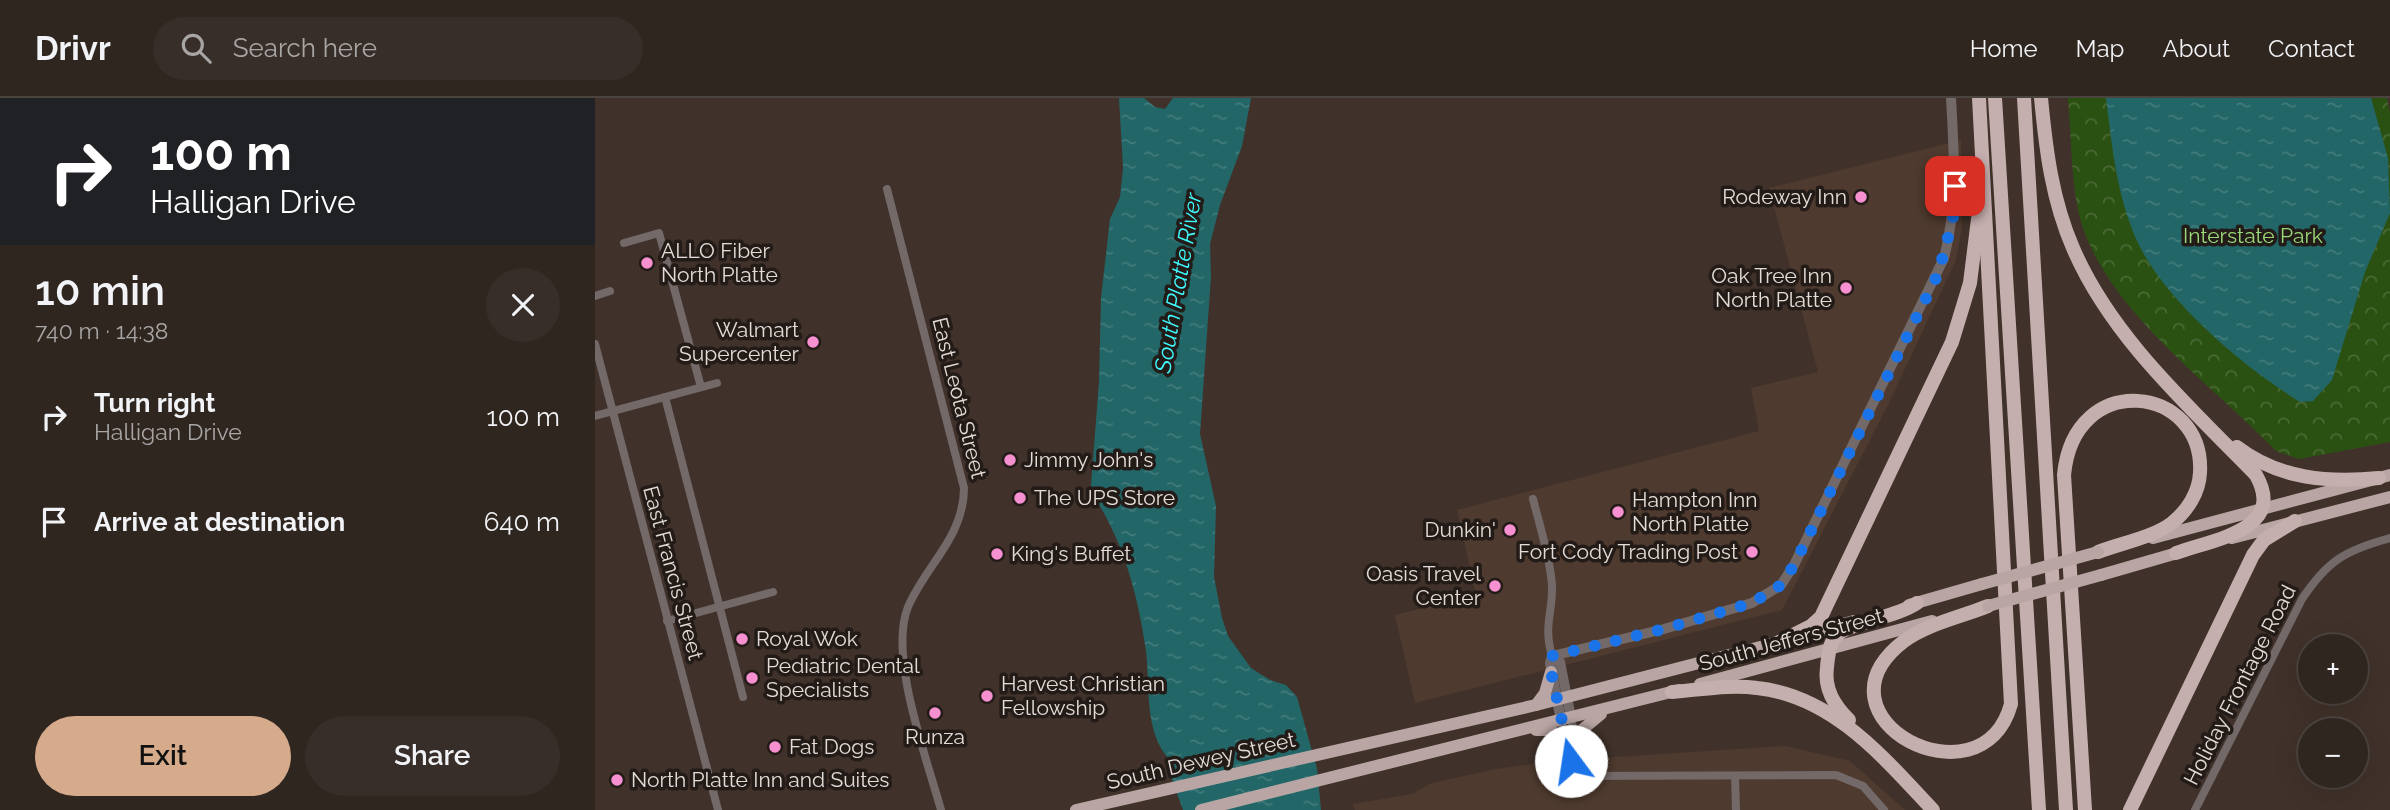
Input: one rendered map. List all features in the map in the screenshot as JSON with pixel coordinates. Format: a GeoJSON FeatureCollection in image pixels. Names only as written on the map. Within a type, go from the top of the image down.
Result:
{"type":"FeatureCollection","features":[{"type":"Feature","properties":{"kind":"highway"},"geometry":{"type":"LineString","coordinates":[[1979,98],[2011,704],[2001,732],[1977,755],[1944,764],[1912,757],[1895,743],[1881,721],[1876,689],[1880,671],[1895,649],[1905,640],[1921,631],[1988,606]]}},
{"type":"Feature","properties":{"kind":"highway"},"geometry":{"type":"LineString","coordinates":[[1995,98],[2039,810]]}},
{"type":"Feature","properties":{"kind":"highway"},"geometry":{"type":"LineString","coordinates":[[2024,98],[2066,810]]}},
{"type":"Feature","properties":{"kind":"highway"},"geometry":{"type":"LineString","coordinates":[[2041,98],[2051,179],[2065,229],[2083,270],[2134,345],[2256,475],[2263,491],[2263,509],[2258,520],[2251,525],[2176,553]]}},
{"type":"Feature","properties":{"kind":"highway"},"geometry":{"type":"LineString","coordinates":[[1777,643],[1811,626],[1821,617],[1952,342],[1964,310],[1976,254],[1982,155]]}},
{"type":"Feature","properties":{"kind":"highway"},"geometry":{"type":"LineString","coordinates":[[2085,810],[2064,475],[2066,454],[2077,431],[2097,411],[2126,401],[2152,403],[2182,421],[2195,441],[2200,465],[2195,493],[2180,516],[2169,525],[2098,552]]}},
{"type":"Feature","properties":{"kind":"highway"},"geometry":{"type":"LineString","coordinates":[[2218,434],[2262,462],[2298,476],[2338,481],[2385,477]]}},
{"type":"Feature","properties":{"kind":"highway","name":"South Jeffers Street"},"geometry":{"type":"LineString","coordinates":[[1335,750],[1536,705],[1777,643],[2098,552],[2385,477]]}},
{"type":"Feature","properties":{"kind":"highway","name":"South Jeffers Street"},"geometry":{"type":"LineString","coordinates":[[1201,810],[1611,709],[2176,553],[2390,497]]}},
{"type":"Feature","properties":{"kind":"highway"},"geometry":{"type":"LineString","coordinates":[[2130,810],[2253,555],[2264,540],[2295,522]]}},
{"type":"Feature","properties":{"kind":"highway"},"geometry":{"type":"LineString","coordinates":[[1917,603],[1896,615],[1838,634],[1830,649],[1826,677],[1834,701],[1933,810]]}},
{"type":"Feature","properties":{"kind":"highway"},"geometry":{"type":"LineString","coordinates":[[1536,705],[1545,693],[1551,672]]}},
{"type":"Feature","properties":{"kind":"highway"},"geometry":{"type":"LineString","coordinates":[[1672,692],[1750,687],[1804,700],[1848,727],[1912,788]]}},
{"type":"Feature","properties":{"kind":"highway"},"geometry":{"type":"LineString","coordinates":[[1579,750],[1583,729],[1611,709]]}},
{"type":"Feature","properties":{"kind":"highway"},"geometry":{"type":"LineString","coordinates":[[1522,730],[1550,730],[1566,742]]}},
{"type":"Feature","properties":{"kind":"highway","name":"South Dewey Street"},"geometry":{"type":"LineString","coordinates":[[1076,810],[1335,750]]}},
{"type":"Feature","properties":{"kind":"street"},"geometry":{"type":"LineString","coordinates":[[1552,656],[1728,611],[1766,596],[1781,585],[1794,565],[1944,258],[1953,219],[1955,186],[1951,98]]}},
{"type":"Feature","properties":{"kind":"street","name":"East Leota Street"},"geometry":{"type":"LineString","coordinates":[[887,188],[964,488],[963,508],[956,529],[908,607],[902,640],[907,682],[941,810]]}},
{"type":"Feature","properties":{"kind":"street"},"geometry":{"type":"LineString","coordinates":[[624,243],[659,233],[701,387]]}},
{"type":"Feature","properties":{"kind":"street"},"geometry":{"type":"LineString","coordinates":[[595,296],[610,291]]}},
{"type":"Feature","properties":{"kind":"street","name":"East Francis Street"},"geometry":{"type":"LineString","coordinates":[[595,344],[718,810]]}},
{"type":"Feature","properties":{"kind":"street"},"geometry":{"type":"LineString","coordinates":[[595,416],[717,383]]}},
{"type":"Feature","properties":{"kind":"street"},"geometry":{"type":"LineString","coordinates":[[665,397],[743,697]]}},
{"type":"Feature","properties":{"kind":"street"},"geometry":{"type":"LineString","coordinates":[[1533,499],[1552,588],[1546,627],[1552,656],[1551,672],[1563,698]]}},
{"type":"Feature","properties":{"kind":"street","name":"Holiday Frontage Road"},"geometry":{"type":"LineString","coordinates":[[2195,810],[2297,608],[2316,578],[2343,553],[2390,538]]}},
{"type":"Feature","properties":{"kind":"street"},"geometry":{"type":"LineString","coordinates":[[667,621],[773,592]]}},
{"type":"Feature","properties":{"kind":"street"},"geometry":{"type":"LineString","coordinates":[[1552,656],[1560,662],[1566,742],[1579,776]]}},
{"type":"Feature","properties":{"kind":"street"},"geometry":{"type":"LineString","coordinates":[[1566,719],[1579,750],[1579,776]]}},
{"type":"Feature","properties":{"kind":"street"},"geometry":{"type":"LineString","coordinates":[[1579,776],[1836,775],[1863,786],[1884,810]]}},
{"type":"Feature","properties":{"kind":"street"},"geometry":{"type":"LineString","coordinates":[[1735,776],[1736,810]]}},
{"type":"Feature","properties":{"kind":"shaded area"},"geometry":{"type":"Polygon","coordinates":[[[1961,140],[1962,227],[1956,260],[1888,405],[1782,610],[1415,703],[1395,615],[1476,595],[1457,510],[1759,431],[1751,388],[1818,372],[1769,188],[1961,140]]]}},
{"type":"Feature","properties":{"kind":"shaded area"},"geometry":{"type":"Polygon","coordinates":[[[1785,746],[1850,761],[1905,810],[1355,810],[1353,804],[1412,794],[1432,783],[1496,769],[1556,761],[1785,746]]]}},
{"type":"Feature","properties":{"kind":"green space","name":"Interstate Park"},"geometry":{"type":"Polygon","coordinates":[[[2068,98],[2387,98],[2390,113],[2390,442],[2299,459],[2276,451],[2159,339],[2130,308],[2106,275],[2088,241],[2075,192],[2068,98]]]}},
{"type":"Feature","properties":{"kind":"water","name":"South Platte River"},"geometry":{"type":"Polygon","coordinates":[[[1119,98],[1144,98],[1155,107],[1165,109],[1173,98],[1251,98],[1242,146],[1220,205],[1210,244],[1211,276],[1200,434],[1216,506],[1214,577],[1228,636],[1251,668],[1270,680],[1286,685],[1297,697],[1317,769],[1321,810],[1183,810],[1168,769],[1169,759],[1155,736],[1146,651],[1134,590],[1113,531],[1093,495],[1091,485],[1099,382],[1101,298],[1110,219],[1120,197],[1123,168],[1119,98]]]}},
{"type":"Feature","properties":{"kind":"water","name":"Interstate Park"},"geometry":{"type":"Polygon","coordinates":[[[2106,98],[2371,98],[2388,158],[2390,213],[2365,272],[2332,380],[2313,401],[2300,402],[2232,352],[2187,310],[2151,265],[2138,243],[2125,208],[2116,172],[2106,98]]]}},
{"type":"Feature","properties":{"kind":"place","name":"Rodeway Inn"},"geometry":{"type":"Point","coordinates":[1861,197]}},
{"type":"Feature","properties":{"kind":"place","name":"ALLO Fiber North Platte"},"geometry":{"type":"Point","coordinates":[647,263]}},
{"type":"Feature","properties":{"kind":"place","name":"Oak Tree Inn North Platte"},"geometry":{"type":"Point","coordinates":[1846,288]}},
{"type":"Feature","properties":{"kind":"place","name":"Walmart Supercenter"},"geometry":{"type":"Point","coordinates":[813,342]}},
{"type":"Feature","properties":{"kind":"place","name":"Jimmy John's"},"geometry":{"type":"Point","coordinates":[1010,460]}},
{"type":"Feature","properties":{"kind":"place","name":"The UPS Store"},"geometry":{"type":"Point","coordinates":[1020,498]}},
{"type":"Feature","properties":{"kind":"place","name":"Hampton Inn North Platte"},"geometry":{"type":"Point","coordinates":[1618,512]}},
{"type":"Feature","properties":{"kind":"place","name":"Dunkin'"},"geometry":{"type":"Point","coordinates":[1510,530]}},
{"type":"Feature","properties":{"kind":"place","name":"Fort Cody Trading Post"},"geometry":{"type":"Point","coordinates":[1752,552]}},
{"type":"Feature","properties":{"kind":"place","name":"King's Buffet"},"geometry":{"type":"Point","coordinates":[997,554]}},
{"type":"Feature","properties":{"kind":"place","name":"Oasis Travel Center"},"geometry":{"type":"Point","coordinates":[1495,586]}},
{"type":"Feature","properties":{"kind":"place","name":"Royal Wok"},"geometry":{"type":"Point","coordinates":[742,639]}},
{"type":"Feature","properties":{"kind":"place","name":"Pediatric Dental Specialists"},"geometry":{"type":"Point","coordinates":[752,678]}},
{"type":"Feature","properties":{"kind":"place","name":"Harvest Christian Fellowship"},"geometry":{"type":"Point","coordinates":[987,696]}},
{"type":"Feature","properties":{"kind":"place","name":"Runza"},"geometry":{"type":"Point","coordinates":[935,713]}},
{"type":"Feature","properties":{"kind":"place","name":"Fat Dogs"},"geometry":{"type":"Point","coordinates":[775,747]}},
{"type":"Feature","properties":{"kind":"place","name":"North Platte Inn and Suites"},"geometry":{"type":"Point","coordinates":[617,780]}},
{"type":"Feature","properties":{"kind":"route"},"geometry":{"type":"LineString","coordinates":[[1571,761],[1551,672],[1552,656],[1728,611],[1752,603],[1781,585],[1794,565],[1938,274],[1953,219],[1955,186]]}}]}
